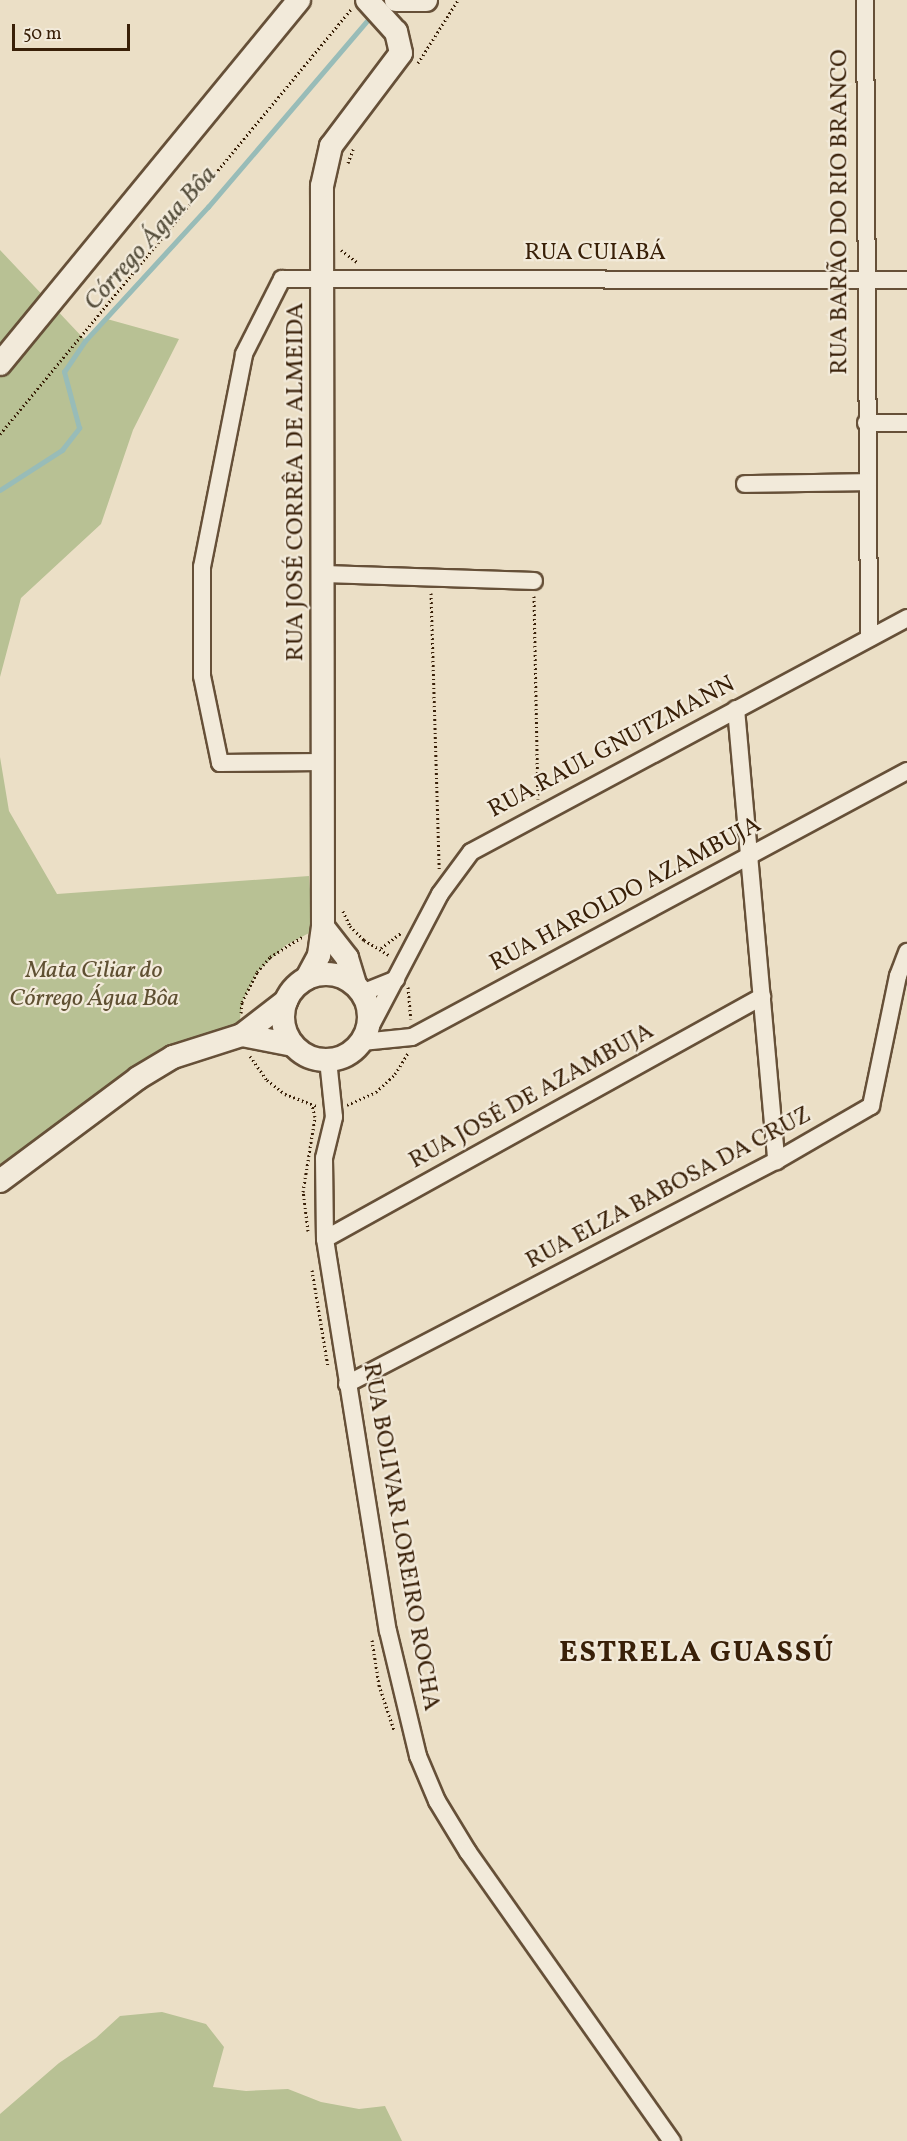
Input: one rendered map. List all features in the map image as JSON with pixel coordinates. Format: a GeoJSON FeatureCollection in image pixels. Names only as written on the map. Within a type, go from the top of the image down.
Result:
{"type":"FeatureCollection","features":[{"type":"Feature","properties":{"kind":"street"},"geometry":{"type":"LineString","coordinates":[[0,364],[299,0]]}},
{"type":"Feature","properties":{"kind":"street"},"geometry":{"type":"LineString","coordinates":[[396,0],[431,0]]}},
{"type":"Feature","properties":{"kind":"street","name":"RUA BARÃO DO RIO BRANCO"},"geometry":{"type":"LineString","coordinates":[[865,0],[864,280],[869,638]]}},
{"type":"Feature","properties":{"kind":"street"},"geometry":{"type":"LineString","coordinates":[[361,2],[396,32],[405,64]]}},
{"type":"Feature","properties":{"kind":"street","name":"RUA JOSÉ CORRÊA DE ALMEIDA"},"geometry":{"type":"LineString","coordinates":[[307,978],[319,956],[323,927],[322,762],[325,574],[322,186],[331,146],[405,64]]}},
{"type":"Feature","properties":{"kind":"street","name":"RUA CUIABÁ"},"geometry":{"type":"LineString","coordinates":[[322,762],[219,763],[202,676],[202,567],[244,354],[282,279],[380,277],[907,280]]}},
{"type":"Feature","properties":{"kind":"street"},"geometry":{"type":"LineString","coordinates":[[866,423],[907,423]]}},
{"type":"Feature","properties":{"kind":"street"},"geometry":{"type":"LineString","coordinates":[[745,484],[867,482]]}},
{"type":"Feature","properties":{"kind":"street"},"geometry":{"type":"LineString","coordinates":[[325,574],[534,580]]}},
{"type":"Feature","properties":{"kind":"street","name":"RUA RAUL GNUTZMANN"},"geometry":{"type":"LineString","coordinates":[[364,1038],[440,894],[471,852],[907,618]]}},
{"type":"Feature","properties":{"kind":"street"},"geometry":{"type":"LineString","coordinates":[[736,709],[746,857],[762,997],[776,1161]]}},
{"type":"Feature","properties":{"kind":"street","name":"RUA HAROLDO AZAMBUJA"},"geometry":{"type":"LineString","coordinates":[[364,1038],[412,1037],[907,771]]}},
{"type":"Feature","properties":{"kind":"street"},"geometry":{"type":"LineString","coordinates":[[240,1035],[293,1045],[309,1056],[328,1060],[347,1055],[364,1038],[369,1013],[347,958],[323,927]]}},
{"type":"Feature","properties":{"kind":"street","name":"RUA ELZA BABOSA DA CRUZ"},"geometry":{"type":"LineString","coordinates":[[347,1384],[776,1161],[871,1106],[898,976],[907,952]]}},
{"type":"Feature","properties":{"kind":"street"},"geometry":{"type":"LineString","coordinates":[[0,1181],[138,1078],[173,1058],[240,1035],[286,1001],[307,978],[332,974],[358,989]]}},
{"type":"Feature","properties":{"kind":"street"},"geometry":{"type":"LineString","coordinates":[[358,989],[399,974]]}},
{"type":"Feature","properties":{"kind":"street","name":"RUA JOSÉ DE AZAMBUJA"},"geometry":{"type":"LineString","coordinates":[[317,1239],[762,997]]}},
{"type":"Feature","properties":{"kind":"street"},"geometry":{"type":"LineString","coordinates":[[286,1001],[283,1024],[293,1045]]}},
{"type":"Feature","properties":{"kind":"street","name":"RUA BOLIVAR LOREIRO ROCHA"},"geometry":{"type":"LineString","coordinates":[[328,1060],[334,1118],[324,1158],[317,1239],[347,1384],[388,1632],[418,1756],[437,1801],[468,1852],[672,2141]]}},
{"type":"Feature","properties":{"kind":"path"},"geometry":{"type":"LineString","coordinates":[[405,64],[438,36],[458,0]]}},
{"type":"Feature","properties":{"kind":"path"},"geometry":{"type":"LineString","coordinates":[[0,434],[361,2]]}},
{"type":"Feature","properties":{"kind":"path"},"geometry":{"type":"LineString","coordinates":[[345,171],[359,140]]}},
{"type":"Feature","properties":{"kind":"path"},"geometry":{"type":"LineString","coordinates":[[337,239],[339,249],[380,277]]}},
{"type":"Feature","properties":{"kind":"path"},"geometry":{"type":"LineString","coordinates":[[431,577],[440,894]]}},
{"type":"Feature","properties":{"kind":"path"},"geometry":{"type":"LineString","coordinates":[[534,580],[538,816]]}},
{"type":"Feature","properties":{"kind":"path"},"geometry":{"type":"LineString","coordinates":[[343,900],[350,926],[388,954],[399,974]]}},
{"type":"Feature","properties":{"kind":"path"},"geometry":{"type":"LineString","coordinates":[[240,1035],[267,1080],[285,1094],[312,1105],[315,1117],[303,1192],[317,1239]]}},
{"type":"Feature","properties":{"kind":"path"},"geometry":{"type":"LineString","coordinates":[[311,1262],[329,1378]]}},
{"type":"Feature","properties":{"kind":"path"},"geometry":{"type":"LineString","coordinates":[[371,1629],[379,1685],[398,1742]]}},
{"type":"Feature","properties":{"kind":"green space"},"geometry":{"type":"Polygon","coordinates":[[[0,250],[85,340],[107,319],[179,339],[133,430],[101,524],[21,598],[0,677],[0,250]]]}},
{"type":"Feature","properties":{"kind":"green space","name":"Mata Ciliar do Córrego Água Bôa"},"geometry":{"type":"Polygon","coordinates":[[[0,757],[9,811],[57,894],[309,876],[313,931],[286,945],[257,972],[242,1002],[239,1027],[84,1105],[0,1165],[0,757]]]}},
{"type":"Feature","properties":{"kind":"green space"},"geometry":{"type":"Polygon","coordinates":[[[162,2012],[206,2024],[224,2047],[213,2087],[246,2091],[288,2089],[321,2102],[359,2109],[385,2106],[402,2141],[0,2141],[0,2114],[59,2063],[96,2038],[120,2016],[162,2012]]]}},
{"type":"Feature","properties":{"kind":"waterway","name":"Córrego Água Bôa"},"geometry":{"type":"LineString","coordinates":[[0,490],[62,450],[79,428],[64,372],[85,341],[208,207],[373,14]]}},
{"type":"Feature","properties":{"kind":"district","name":"ESTRELA GUASSÚ"},"geometry":{"type":"Point","coordinates":[697,1653]}}]}
